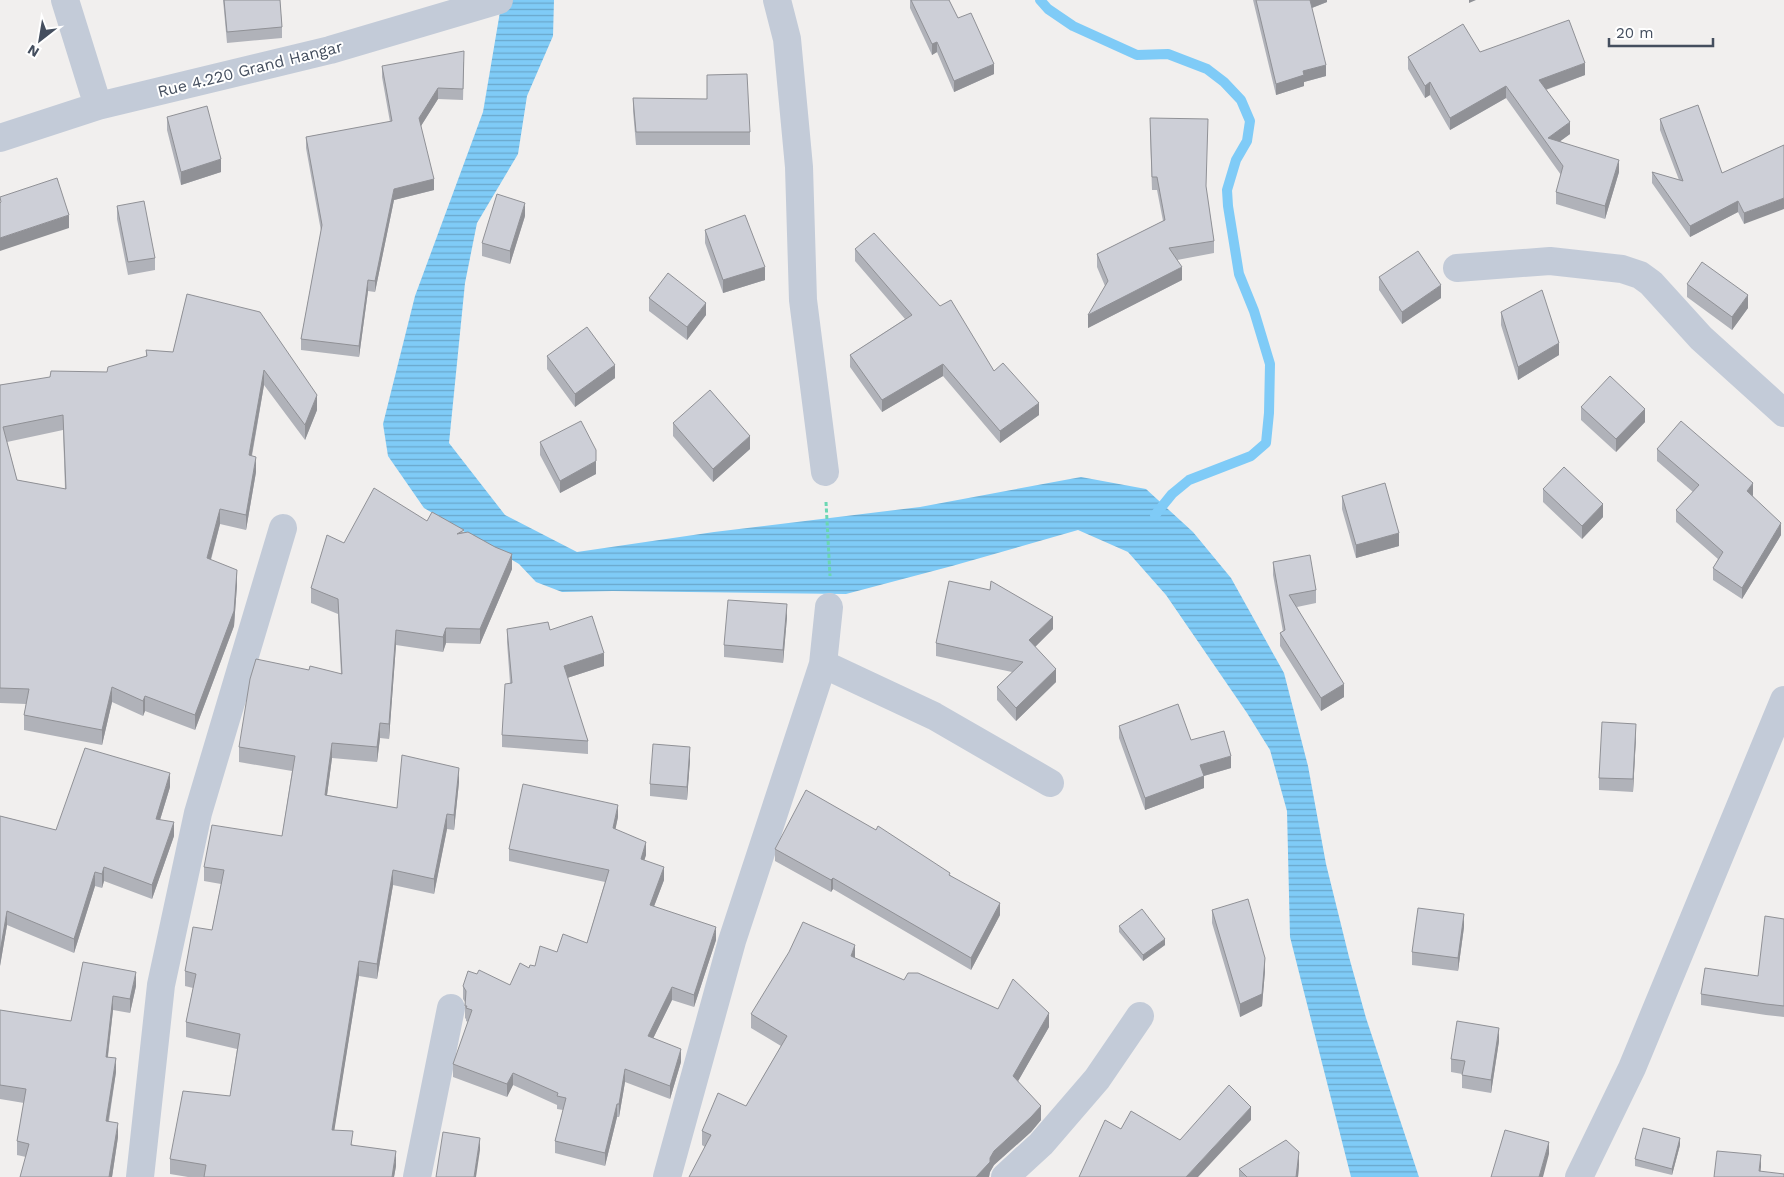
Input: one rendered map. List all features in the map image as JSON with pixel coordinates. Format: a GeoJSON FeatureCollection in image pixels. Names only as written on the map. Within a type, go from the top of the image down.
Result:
{"type":"FeatureCollection","features":[{"type":"Feature","properties":{"kind":"street"},"geometry":{"type":"LineString","coordinates":[[65,0],[98,106]]}},
{"type":"Feature","properties":{"kind":"street","name":"Rue 4.220 Grand Hangar"},"geometry":{"type":"LineString","coordinates":[[0,138],[98,106],[330,50],[500,0]]}},
{"type":"Feature","properties":{"kind":"street"},"geometry":{"type":"LineString","coordinates":[[777,0],[787,39],[799,166],[803,300],[825,472]]}},
{"type":"Feature","properties":{"kind":"street"},"geometry":{"type":"LineString","coordinates":[[1457,268],[1550,261],[1622,269],[1640,275],[1651,282],[1700,338],[1784,413]]}},
{"type":"Feature","properties":{"kind":"street"},"geometry":{"type":"LineString","coordinates":[[140,1177],[161,985],[198,812],[283,528]]}},
{"type":"Feature","properties":{"kind":"street"},"geometry":{"type":"LineString","coordinates":[[667,1177],[732,941],[822,664],[829,594]]}},
{"type":"Feature","properties":{"kind":"street"},"geometry":{"type":"LineString","coordinates":[[822,664],[934,716],[1050,783]]}},
{"type":"Feature","properties":{"kind":"street"},"geometry":{"type":"LineString","coordinates":[[1579,1177],[1632,1068],[1784,700]]}},
{"type":"Feature","properties":{"kind":"street"},"geometry":{"type":"LineString","coordinates":[[416,1177],[451,1008]]}},
{"type":"Feature","properties":{"kind":"street"},"geometry":{"type":"LineString","coordinates":[[1005,1177],[1041,1144],[1097,1079],[1140,1016]]}},
{"type":"Feature","properties":{"kind":"path"},"geometry":{"type":"LineString","coordinates":[[826,510],[830,556],[829,594]]}},
{"type":"Feature","properties":{"kind":"water"},"geometry":{"type":"Polygon","coordinates":[[[502,0],[554,0],[553,36],[527,96],[518,154],[477,223],[465,283],[449,443],[505,515],[577,552],[714,532],[920,507],[1081,477],[1146,489],[1193,532],[1231,578],[1284,673],[1308,766],[1326,864],[1349,957],[1366,1018],[1419,1177],[1351,1177],[1290,937],[1287,811],[1270,750],[1247,713],[1166,595],[1128,552],[1078,530],[846,594],[562,592],[536,582],[519,564],[424,508],[388,456],[383,424],[415,296],[483,112],[502,0]]]}},
{"type":"Feature","properties":{"kind":"building"},"geometry":{"type":"Polygon","coordinates":[[[224,0],[280,0],[282,27],[227,32],[224,0]]]}},
{"type":"Feature","properties":{"kind":"building"},"geometry":{"type":"Polygon","coordinates":[[[911,0],[949,0],[958,18],[971,13],[994,64],[954,81],[937,42],[932,44],[911,0]]]}},
{"type":"Feature","properties":{"kind":"building"},"geometry":{"type":"Polygon","coordinates":[[[1256,0],[1310,0],[1326,65],[1303,71],[1304,75],[1276,84],[1256,0]]]}},
{"type":"Feature","properties":{"kind":"building"},"geometry":{"type":"Polygon","coordinates":[[[1569,20],[1585,63],[1539,80],[1570,122],[1548,138],[1619,160],[1605,206],[1556,192],[1563,166],[1506,86],[1450,118],[1430,82],[1425,86],[1408,57],[1463,24],[1480,52],[1569,20]]]}},
{"type":"Feature","properties":{"kind":"building"},"geometry":{"type":"Polygon","coordinates":[[[464,51],[463,89],[438,88],[419,118],[434,179],[394,189],[375,281],[368,280],[359,346],[301,339],[322,225],[306,137],[392,121],[382,66],[464,51]]]}},
{"type":"Feature","properties":{"kind":"building"},"geometry":{"type":"Polygon","coordinates":[[[747,74],[750,132],[636,132],[633,98],[707,99],[707,75],[747,74]]]}},
{"type":"Feature","properties":{"kind":"building"},"geometry":{"type":"Polygon","coordinates":[[[1698,105],[1722,173],[1784,145],[1784,198],[1744,213],[1738,201],[1690,226],[1652,172],[1683,181],[1660,119],[1698,105]]]}},
{"type":"Feature","properties":{"kind":"building"},"geometry":{"type":"Polygon","coordinates":[[[207,106],[221,159],[181,172],[167,117],[207,106]]]}},
{"type":"Feature","properties":{"kind":"building"},"geometry":{"type":"Polygon","coordinates":[[[1150,118],[1208,119],[1206,186],[1214,241],[1169,248],[1182,267],[1088,315],[1108,281],[1097,254],[1165,220],[1157,177],[1152,177],[1150,118]]]}},
{"type":"Feature","properties":{"kind":"building"},"geometry":{"type":"Polygon","coordinates":[[[57,178],[69,215],[0,238],[0,197],[57,178]]]}},
{"type":"Feature","properties":{"kind":"building"},"geometry":{"type":"Polygon","coordinates":[[[497,194],[525,203],[510,251],[482,243],[497,194]]]}},
{"type":"Feature","properties":{"kind":"building"},"geometry":{"type":"Polygon","coordinates":[[[144,201],[155,258],[128,262],[117,206],[144,201]]]}},
{"type":"Feature","properties":{"kind":"building"},"geometry":{"type":"Polygon","coordinates":[[[745,215],[765,267],[723,280],[705,230],[745,215]]]}},
{"type":"Feature","properties":{"kind":"building"},"geometry":{"type":"Polygon","coordinates":[[[874,233],[940,306],[951,300],[994,371],[1003,363],[1039,403],[1000,431],[943,364],[882,400],[850,355],[912,315],[855,249],[874,233]]]}},
{"type":"Feature","properties":{"kind":"building"},"geometry":{"type":"Polygon","coordinates":[[[1418,251],[1441,285],[1402,312],[1379,277],[1418,251]]]}},
{"type":"Feature","properties":{"kind":"building"},"geometry":{"type":"Polygon","coordinates":[[[1702,262],[1748,295],[1732,317],[1687,284],[1702,262]]]}},
{"type":"Feature","properties":{"kind":"building"},"geometry":{"type":"Polygon","coordinates":[[[668,273],[706,303],[687,327],[649,298],[668,273]]]}},
{"type":"Feature","properties":{"kind":"building"},"geometry":{"type":"Polygon","coordinates":[[[1542,290],[1559,343],[1518,367],[1501,312],[1542,290]]]}},
{"type":"Feature","properties":{"kind":"building"},"geometry":{"type":"Polygon","coordinates":[[[187,294],[260,312],[317,395],[305,425],[264,370],[249,455],[256,457],[246,515],[220,509],[207,558],[237,570],[234,611],[195,715],[145,696],[143,701],[112,687],[102,730],[24,715],[29,689],[0,688],[0,385],[50,377],[51,371],[107,372],[108,367],[147,356],[146,350],[173,352],[187,294]],[[63,415],[3,427],[17,480],[66,489],[63,415]]]}},
{"type":"Feature","properties":{"kind":"building"},"geometry":{"type":"Polygon","coordinates":[[[587,327],[615,365],[575,394],[547,356],[587,327]]]}},
{"type":"Feature","properties":{"kind":"building"},"geometry":{"type":"Polygon","coordinates":[[[1610,376],[1645,409],[1616,439],[1581,407],[1610,376]]]}},
{"type":"Feature","properties":{"kind":"building"},"geometry":{"type":"Polygon","coordinates":[[[710,390],[750,436],[713,469],[673,423],[710,390]]]}},
{"type":"Feature","properties":{"kind":"building"},"geometry":{"type":"Polygon","coordinates":[[[581,421],[596,450],[596,461],[560,481],[540,442],[581,421]]]}},
{"type":"Feature","properties":{"kind":"building"},"geometry":{"type":"Polygon","coordinates":[[[1681,421],[1753,483],[1747,491],[1781,523],[1742,588],[1713,568],[1723,552],[1676,510],[1699,485],[1657,449],[1681,421]]]}},
{"type":"Feature","properties":{"kind":"building"},"geometry":{"type":"Polygon","coordinates":[[[1564,467],[1603,504],[1582,526],[1543,489],[1564,467]]]}},
{"type":"Feature","properties":{"kind":"building"},"geometry":{"type":"Polygon","coordinates":[[[1385,483],[1399,533],[1356,545],[1342,496],[1385,483]]]}},
{"type":"Feature","properties":{"kind":"building"},"geometry":{"type":"Polygon","coordinates":[[[374,488],[427,521],[432,512],[464,530],[457,534],[468,532],[512,554],[480,629],[446,628],[443,637],[396,630],[389,724],[380,723],[377,747],[332,743],[325,795],[397,808],[402,755],[459,768],[454,815],[447,814],[434,879],[393,870],[377,964],[359,961],[332,1130],[353,1131],[351,1145],[396,1151],[392,1177],[204,1177],[206,1165],[170,1159],[183,1091],[230,1096],[240,1034],[186,1022],[196,974],[185,971],[193,927],[212,930],[224,870],[204,867],[212,825],[282,836],[295,756],[239,747],[250,679],[256,659],[309,670],[310,666],[342,674],[338,599],[311,588],[327,535],[344,543],[374,488]]]}},
{"type":"Feature","properties":{"kind":"building"},"geometry":{"type":"Polygon","coordinates":[[[1310,555],[1316,590],[1289,595],[1344,684],[1321,698],[1280,633],[1285,630],[1273,562],[1310,555]]]}},
{"type":"Feature","properties":{"kind":"building"},"geometry":{"type":"Polygon","coordinates":[[[949,581],[990,590],[991,581],[1053,617],[1029,640],[1056,669],[1016,708],[997,687],[1023,662],[936,643],[949,581]]]}},
{"type":"Feature","properties":{"kind":"building"},"geometry":{"type":"Polygon","coordinates":[[[728,600],[787,604],[783,650],[724,645],[728,600]]]}},
{"type":"Feature","properties":{"kind":"building"},"geometry":{"type":"Polygon","coordinates":[[[592,616],[604,653],[564,666],[588,741],[502,735],[505,684],[512,683],[507,629],[548,622],[550,630],[592,616]]]}},
{"type":"Feature","properties":{"kind":"building"},"geometry":{"type":"Polygon","coordinates":[[[1178,704],[1191,740],[1224,731],[1231,756],[1200,765],[1204,776],[1145,798],[1119,726],[1178,704]]]}},
{"type":"Feature","properties":{"kind":"building"},"geometry":{"type":"Polygon","coordinates":[[[1602,722],[1636,724],[1633,779],[1599,778],[1602,722]]]}},
{"type":"Feature","properties":{"kind":"building"},"geometry":{"type":"Polygon","coordinates":[[[653,744],[690,747],[687,787],[650,784],[653,744]]]}},
{"type":"Feature","properties":{"kind":"building"},"geometry":{"type":"Polygon","coordinates":[[[85,748],[170,773],[156,819],[174,822],[152,885],[104,867],[102,874],[95,872],[74,939],[7,911],[0,952],[0,816],[56,830],[85,748]]]}},
{"type":"Feature","properties":{"kind":"building"},"geometry":{"type":"Polygon","coordinates":[[[523,784],[618,805],[613,828],[646,842],[641,859],[664,867],[650,905],[716,927],[694,995],[672,987],[648,1036],[681,1049],[670,1086],[625,1069],[619,1104],[617,1104],[605,1153],[555,1141],[566,1098],[557,1096],[558,1093],[513,1073],[507,1084],[453,1064],[472,1010],[465,1006],[466,991],[463,986],[468,971],[477,974],[479,970],[510,985],[520,963],[529,968],[530,965],[535,966],[540,946],[557,952],[563,934],[587,943],[609,870],[509,849],[523,784]]]}},
{"type":"Feature","properties":{"kind":"building"},"geometry":{"type":"Polygon","coordinates":[[[806,790],[876,830],[878,826],[950,873],[949,875],[1000,903],[971,958],[833,878],[831,880],[775,849],[806,790]]]}},
{"type":"Feature","properties":{"kind":"building"},"geometry":{"type":"Polygon","coordinates":[[[1248,899],[1265,958],[1262,994],[1240,1004],[1212,910],[1248,899]]]}},
{"type":"Feature","properties":{"kind":"building"},"geometry":{"type":"Polygon","coordinates":[[[1418,908],[1464,914],[1458,958],[1412,952],[1418,908]]]}},
{"type":"Feature","properties":{"kind":"building"},"geometry":{"type":"Polygon","coordinates":[[[1142,909],[1165,939],[1143,955],[1119,926],[1142,909]]]}},
{"type":"Feature","properties":{"kind":"building"},"geometry":{"type":"Polygon","coordinates":[[[1765,916],[1784,919],[1784,1006],[1701,994],[1705,968],[1758,976],[1765,916]]]}},
{"type":"Feature","properties":{"kind":"building"},"geometry":{"type":"Polygon","coordinates":[[[803,922],[855,945],[851,956],[904,980],[908,973],[918,973],[998,1009],[1013,979],[1049,1013],[1013,1076],[1041,1106],[994,1151],[990,1162],[976,1177],[689,1177],[711,1135],[702,1131],[718,1093],[746,1106],[787,1036],[751,1014],[789,952],[803,922]]]}},
{"type":"Feature","properties":{"kind":"building"},"geometry":{"type":"Polygon","coordinates":[[[83,962],[136,972],[130,999],[113,996],[106,1057],[116,1058],[106,1121],[118,1123],[109,1177],[20,1177],[29,1144],[17,1141],[26,1089],[0,1085],[0,1010],[71,1021],[83,962]]]}},
{"type":"Feature","properties":{"kind":"building"},"geometry":{"type":"Polygon","coordinates":[[[1457,1021],[1499,1028],[1491,1080],[1462,1075],[1465,1061],[1451,1059],[1457,1021]]]}},
{"type":"Feature","properties":{"kind":"building"},"geometry":{"type":"Polygon","coordinates":[[[1229,1085],[1251,1107],[1186,1177],[1079,1177],[1105,1120],[1121,1129],[1131,1111],[1180,1140],[1229,1085]]]}},
{"type":"Feature","properties":{"kind":"building"},"geometry":{"type":"Polygon","coordinates":[[[1643,1128],[1680,1138],[1672,1169],[1635,1159],[1643,1128]]]}},
{"type":"Feature","properties":{"kind":"building"},"geometry":{"type":"Polygon","coordinates":[[[1505,1130],[1549,1142],[1539,1177],[1491,1177],[1505,1130]]]}},
{"type":"Feature","properties":{"kind":"building"},"geometry":{"type":"Polygon","coordinates":[[[443,1132],[480,1138],[474,1177],[436,1177],[443,1132]]]}},
{"type":"Feature","properties":{"kind":"building"},"geometry":{"type":"Polygon","coordinates":[[[1286,1140],[1299,1152],[1296,1177],[1247,1177],[1239,1169],[1286,1140]]]}},
{"type":"Feature","properties":{"kind":"building"},"geometry":{"type":"Polygon","coordinates":[[[1717,1151],[1761,1155],[1759,1171],[1784,1174],[1784,1177],[1714,1177],[1717,1151]]]}},
{"type":"Feature","properties":{"kind":"waterway"},"geometry":{"type":"LineString","coordinates":[[1040,0],[1048,9],[1073,26],[1137,55],[1168,54],[1207,69],[1224,82],[1241,100],[1250,121],[1247,141],[1236,160],[1227,190],[1239,274],[1254,311],[1270,364],[1266,443],[1251,456],[1189,480],[1172,494],[1155,515]]}}]}
